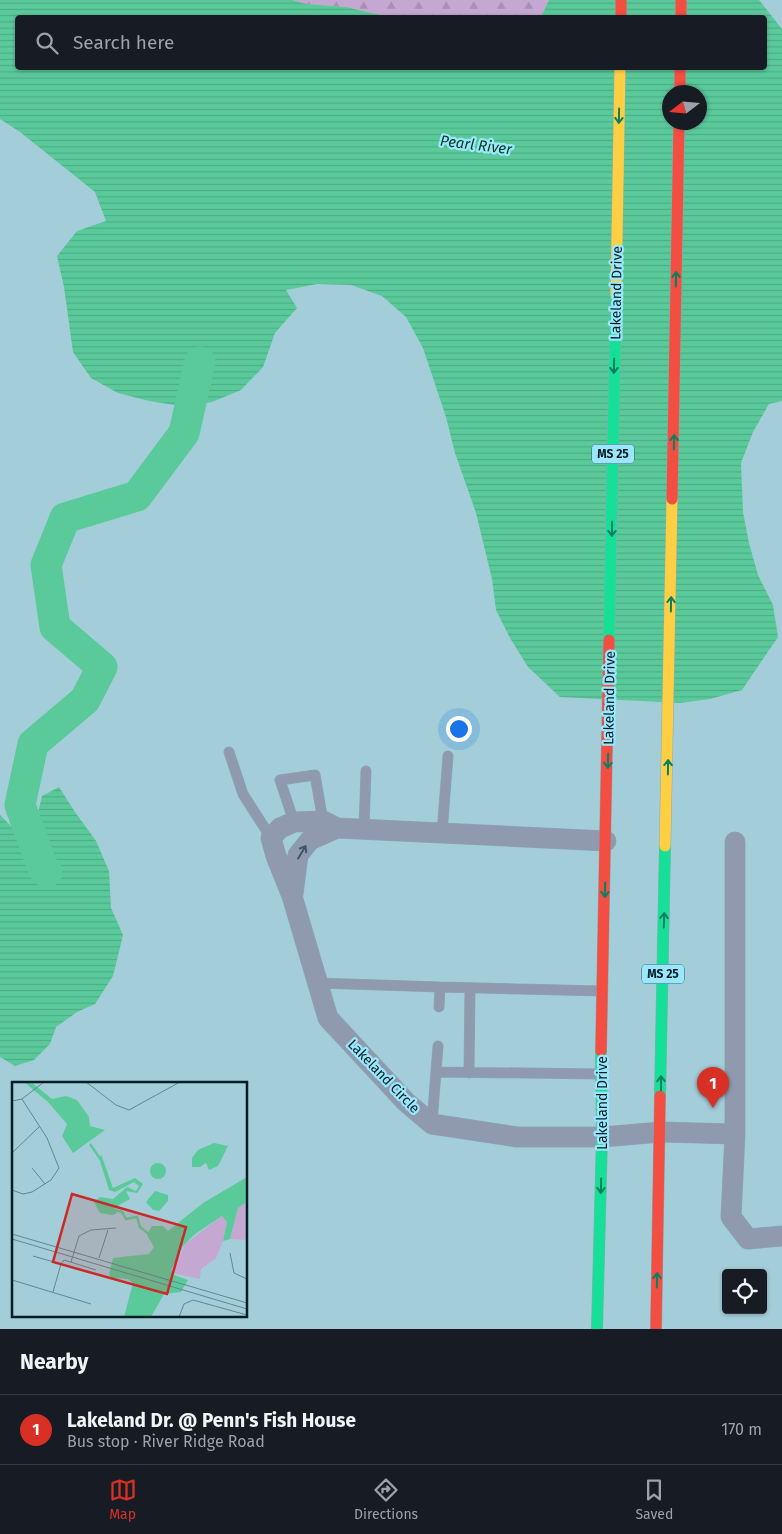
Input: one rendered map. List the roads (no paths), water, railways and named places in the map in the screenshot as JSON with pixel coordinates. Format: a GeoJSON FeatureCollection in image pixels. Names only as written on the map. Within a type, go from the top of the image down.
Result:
{"type":"FeatureCollection","features":[{"type":"Feature","properties":{"kind":"highway"},"geometry":{"type":"LineString","coordinates":[[621,0],[621,15]]}},
{"type":"Feature","properties":{"kind":"highway"},"geometry":{"type":"LineString","coordinates":[[681,0],[681,15]]}},
{"type":"Feature","properties":{"kind":"highway","name":"Lakeland Drive"},"geometry":{"type":"LineString","coordinates":[[598,1329],[620,70]]}},
{"type":"Feature","properties":{"kind":"highway"},"geometry":{"type":"LineString","coordinates":[[680,70],[680,85]]}},
{"type":"Feature","properties":{"kind":"highway","name":"MS 25"},"geometry":{"type":"LineString","coordinates":[[656,1329],[679,130]]}},
{"type":"Feature","properties":{"kind":"street","name":"Lakeland Circle"},"geometry":{"type":"LineString","coordinates":[[294,822],[330,824],[364,829],[606,841]]}},
{"type":"Feature","properties":{"kind":"street"},"geometry":{"type":"LineString","coordinates":[[271,838],[280,828],[294,822]]}},
{"type":"Feature","properties":{"kind":"street","name":"Lakeland Circle"},"geometry":{"type":"LineString","coordinates":[[292,896],[298,855],[310,840],[330,824]]}},
{"type":"Feature","properties":{"kind":"street","name":"Lakeland Circle"},"geometry":{"type":"LineString","coordinates":[[271,838],[292,896],[328,1018],[406,1102],[432,1124],[517,1137],[602,1137],[661,1132],[735,1134]]}},
{"type":"Feature","properties":{"kind":"street"},"geometry":{"type":"LineString","coordinates":[[735,842],[735,1134],[731,1217],[748,1239],[782,1236]]}},
{"type":"Feature","properties":{"kind":"lane"},"geometry":{"type":"LineString","coordinates":[[229,752],[243,794],[271,838]]}},
{"type":"Feature","properties":{"kind":"lane"},"geometry":{"type":"LineString","coordinates":[[442,833],[448,756]]}},
{"type":"Feature","properties":{"kind":"lane"},"geometry":{"type":"LineString","coordinates":[[364,829],[366,771]]}},
{"type":"Feature","properties":{"kind":"lane"},"geometry":{"type":"LineString","coordinates":[[294,822],[280,780],[315,775],[330,824]]}},
{"type":"Feature","properties":{"kind":"lane"},"geometry":{"type":"LineString","coordinates":[[317,984],[603,991]]}},
{"type":"Feature","properties":{"kind":"lane"},"geometry":{"type":"LineString","coordinates":[[439,1007],[440,987]]}},
{"type":"Feature","properties":{"kind":"lane"},"geometry":{"type":"LineString","coordinates":[[469,1073],[470,988]]}},
{"type":"Feature","properties":{"kind":"lane"},"geometry":{"type":"LineString","coordinates":[[432,1124],[438,1046]]}},
{"type":"Feature","properties":{"kind":"lane"},"geometry":{"type":"LineString","coordinates":[[437,1072],[601,1074]]}},
{"type":"Feature","properties":{"kind":"water","name":"Pearl River"},"geometry":{"type":"Polygon","coordinates":[[[0,0],[292,0],[307,4],[346,7],[380,15],[15,15],[15,70],[767,70],[767,15],[542,15],[549,0],[759,0],[782,29],[782,401],[769,404],[753,432],[741,463],[743,512],[749,543],[758,575],[773,605],[778,637],[742,690],[710,699],[680,703],[560,697],[528,667],[496,610],[492,579],[476,513],[455,453],[446,417],[423,348],[406,317],[382,296],[351,285],[317,284],[286,290],[297,308],[275,333],[263,367],[241,390],[212,402],[181,406],[149,401],[118,393],[91,378],[73,352],[64,287],[57,256],[77,231],[106,221],[95,192],[20,132],[0,119],[0,0]]]}},
{"type":"Feature","properties":{"kind":"water"},"geometry":{"type":"Polygon","coordinates":[[[59,787],[96,841],[109,871],[111,908],[123,935],[113,976],[95,1004],[77,1012],[56,1027],[50,1044],[34,1060],[15,1066],[0,1057],[0,815],[24,839],[35,832],[42,796],[59,787]]]}},
{"type":"Feature","properties":{"kind":"waterway"},"geometry":{"type":"LineString","coordinates":[[47,872],[43,868],[20,805],[33,744],[85,700],[102,667],[55,627],[46,565],[65,518],[137,496],[184,433],[200,362]]}},
{"type":"Feature","properties":{"kind":"place","name":"Lakeland Dr. @ Penn's Fish House"},"geometry":{"type":"Point","coordinates":[713,1108]}}]}
